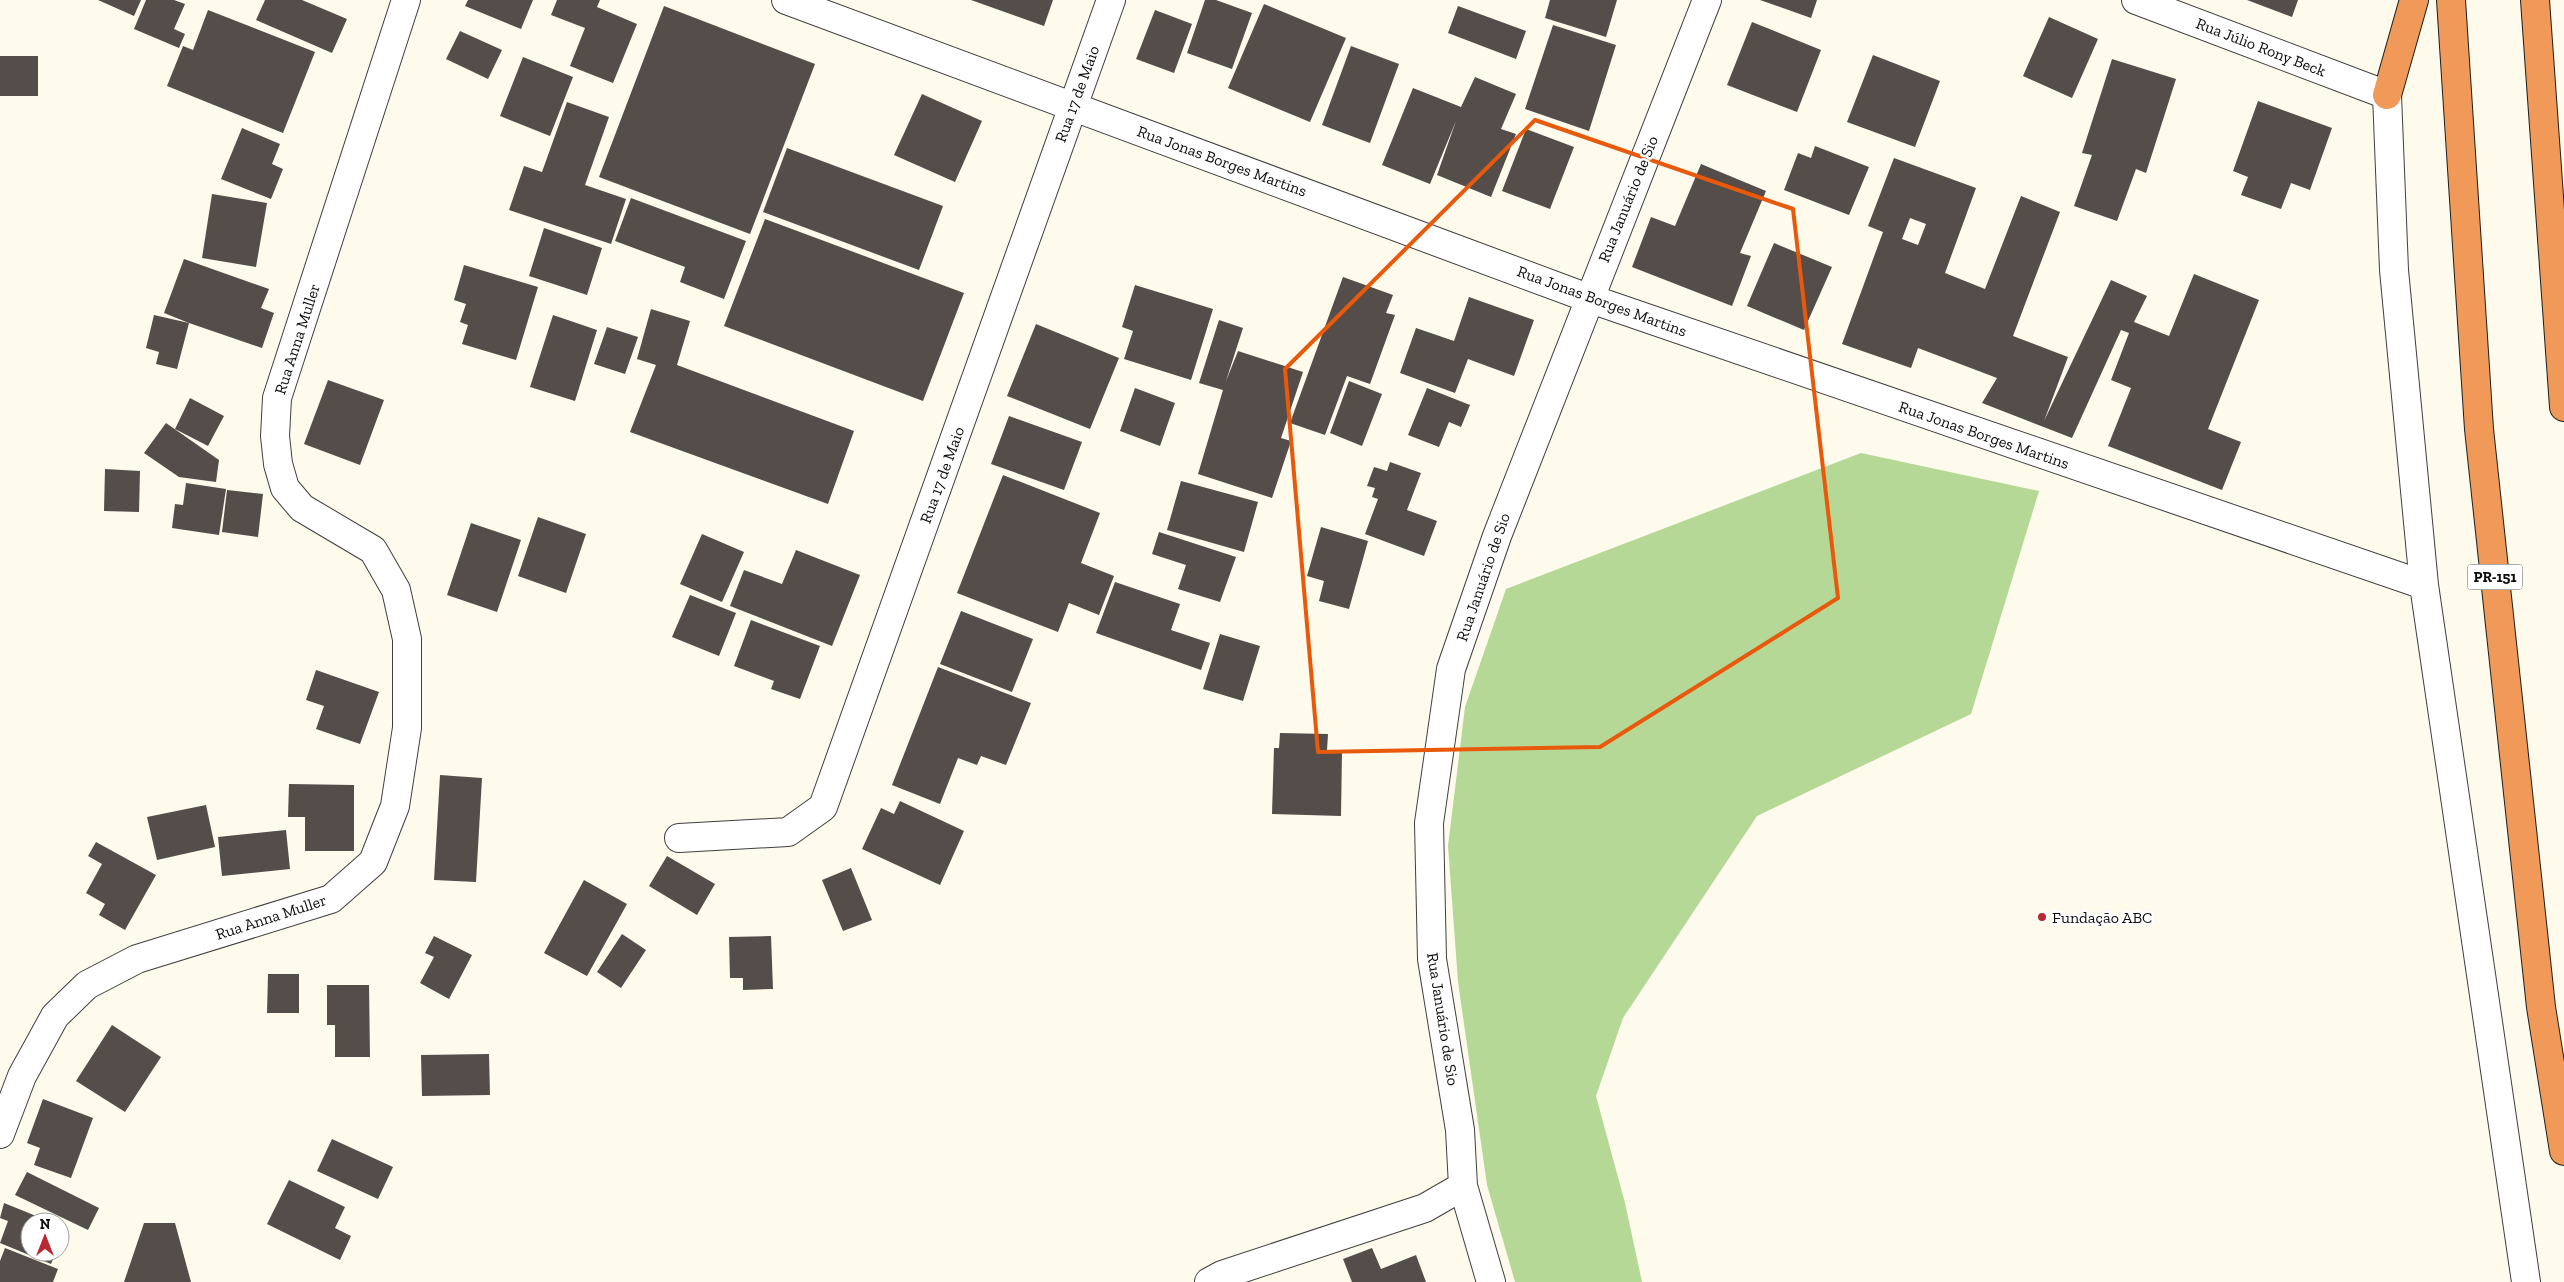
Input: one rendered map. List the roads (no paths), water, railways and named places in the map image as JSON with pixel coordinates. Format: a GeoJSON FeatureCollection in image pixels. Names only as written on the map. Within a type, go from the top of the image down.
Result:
{"type":"FeatureCollection","features":[{"type":"Feature","properties":{"kind":"highway"},"geometry":{"type":"LineString","coordinates":[[2387,95],[2414,0]]}},
{"type":"Feature","properties":{"kind":"highway","name":"PR-151"},"geometry":{"type":"LineString","coordinates":[[2451,0],[2479,429],[2541,1007],[2564,1151]]}},
{"type":"Feature","properties":{"kind":"highway"},"geometry":{"type":"LineString","coordinates":[[2535,0],[2564,407]]}},
{"type":"Feature","properties":{"kind":"street","name":"Rua Anna Muller"},"geometry":{"type":"LineString","coordinates":[[0,1134],[22,1076],[55,1016],[87,985],[137,959],[331,899],[373,862],[395,806],[407,728],[407,639],[396,590],[373,550],[302,508],[285,488],[278,464],[275,436],[278,398],[406,0]]}},
{"type":"Feature","properties":{"kind":"street","name":"Rua Jonas Borges Martins"},"geometry":{"type":"LineString","coordinates":[[786,0],[1073,105],[1588,298],[2424,586]]}},
{"type":"Feature","properties":{"kind":"street","name":"Rua 17 de Maio"},"geometry":{"type":"LineString","coordinates":[[679,838],[788,832],[824,807],[1111,0]]}},
{"type":"Feature","properties":{"kind":"street","name":"Rua Januário de Sio"},"geometry":{"type":"LineString","coordinates":[[1491,1282],[1463,1186],[1460,1130],[1432,959],[1430,814],[1450,669],[1497,536],[1588,298],[1707,0]]}},
{"type":"Feature","properties":{"kind":"street","name":"Rua Júlio Rony Beck"},"geometry":{"type":"LineString","coordinates":[[2136,0],[2387,95]]}},
{"type":"Feature","properties":{"kind":"street"},"geometry":{"type":"LineString","coordinates":[[2387,95],[2394,270],[2424,586],[2526,1282]]}},
{"type":"Feature","properties":{"kind":"street"},"geometry":{"type":"LineString","coordinates":[[1209,1282],[1222,1275],[1425,1208],[1463,1186]]}},
{"type":"Feature","properties":{"kind":"place","name":"Fundação ABC"},"geometry":{"type":"Point","coordinates":[2042,917]}}]}
